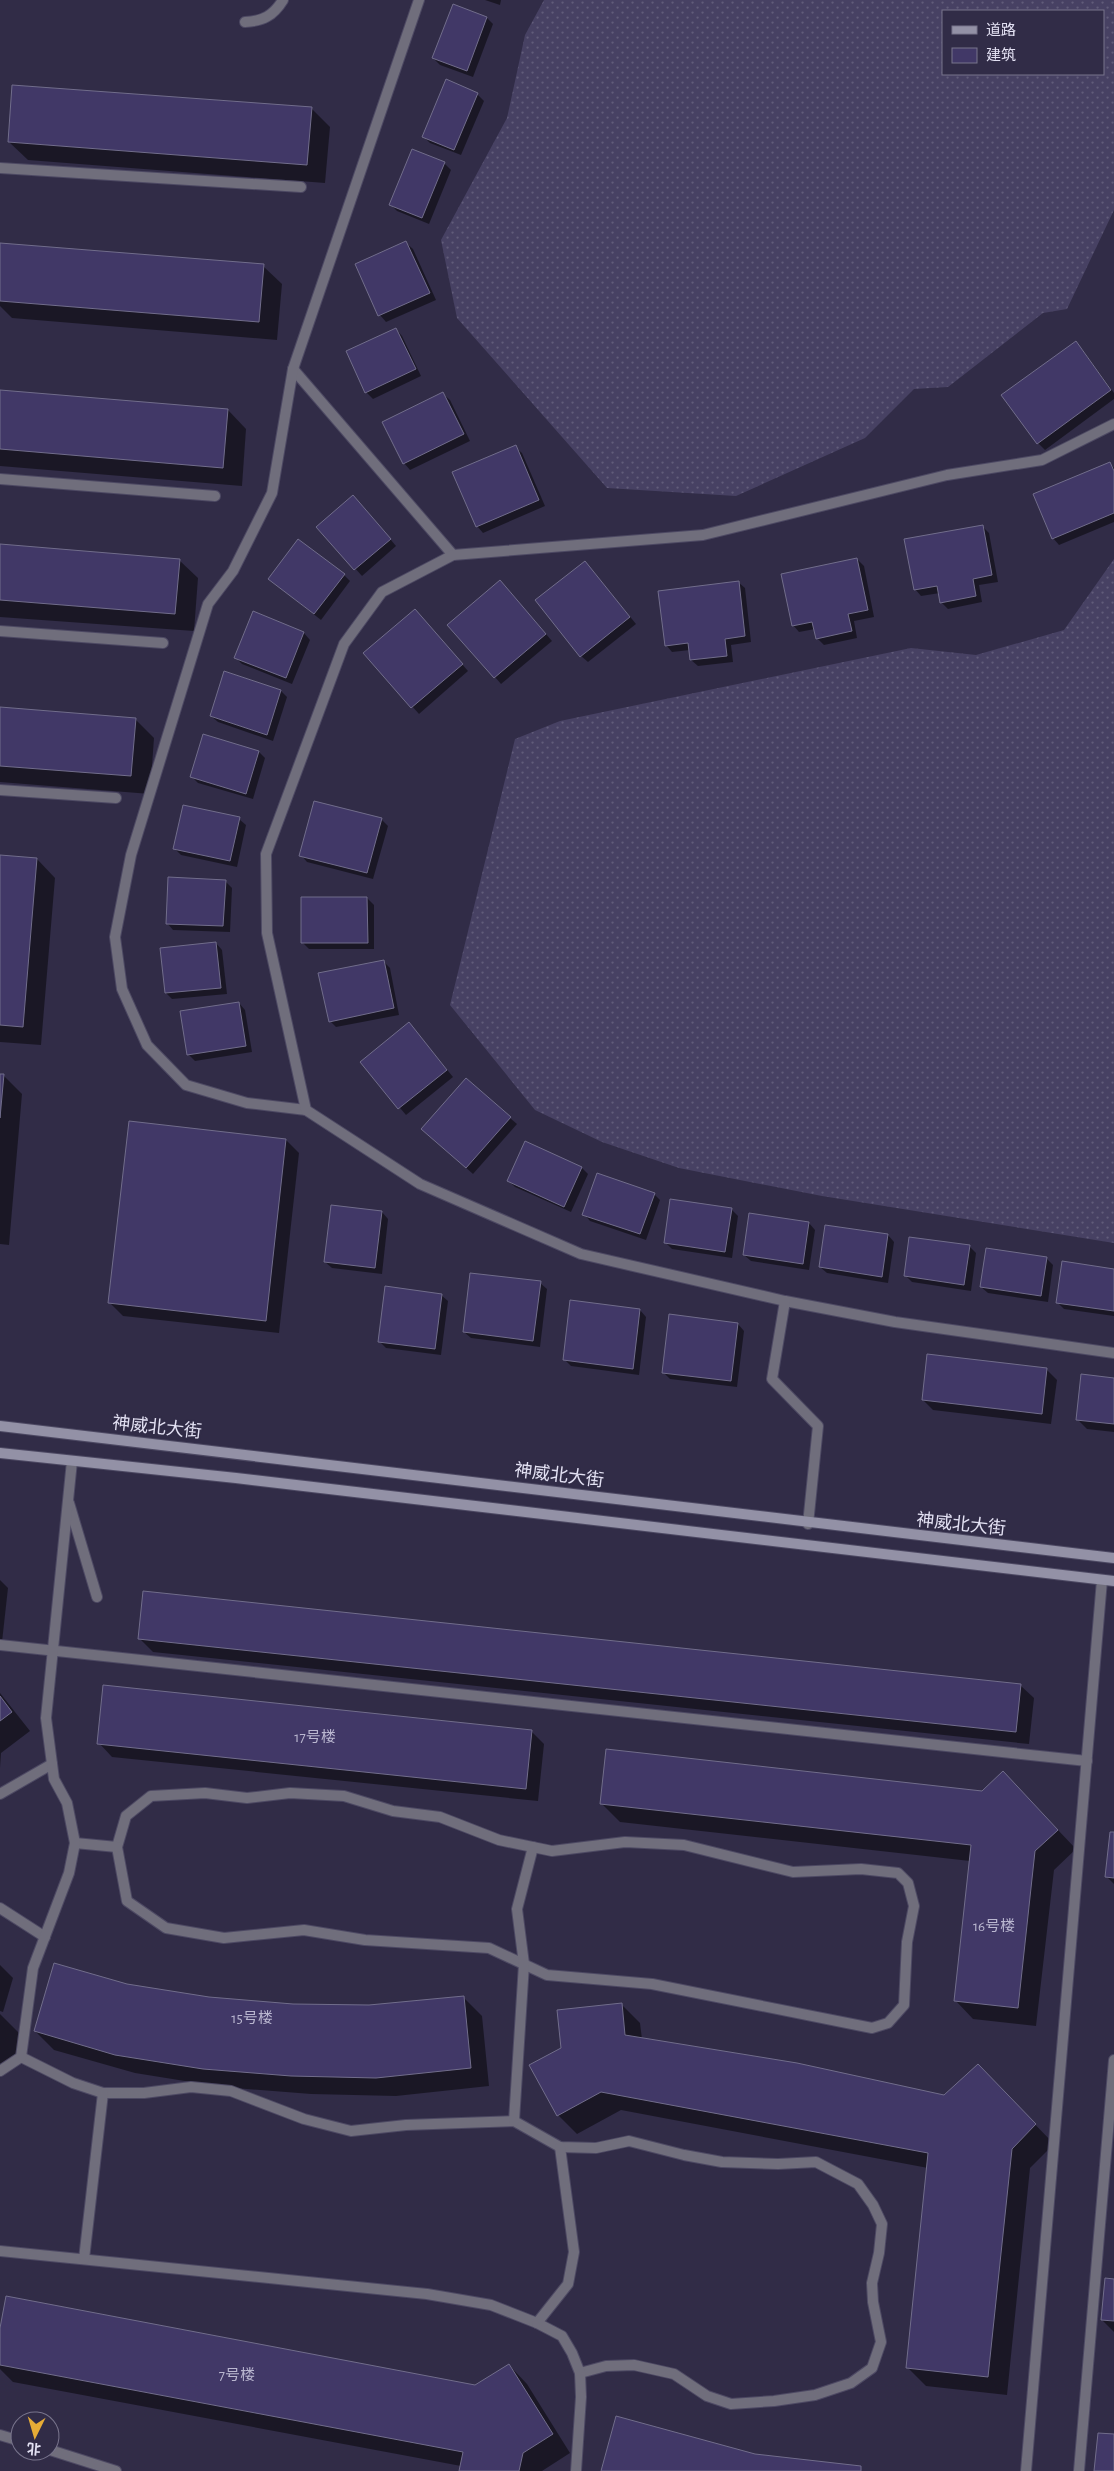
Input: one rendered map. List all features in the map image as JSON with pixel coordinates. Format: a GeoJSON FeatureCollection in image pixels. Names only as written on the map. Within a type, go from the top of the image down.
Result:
{"type":"FeatureCollection","features":[{"type":"Feature","properties":{"kind":"street","name":"神威北大街"},"geometry":{"type":"LineString","coordinates":[[0,1426],[229,1452],[808,1524],[1114,1558]]}},
{"type":"Feature","properties":{"kind":"street"},"geometry":{"type":"LineString","coordinates":[[0,1453],[1114,1581]]}},
{"type":"Feature","properties":{"kind":"lane"},"geometry":{"type":"LineString","coordinates":[[245,22],[260,21],[275,12],[283,0]]}},
{"type":"Feature","properties":{"kind":"lane"},"geometry":{"type":"LineString","coordinates":[[419,0],[293,368],[272,493],[233,571],[208,604],[131,856],[115,937],[122,989],[147,1045],[186,1085],[247,1103],[306,1110],[420,1184],[581,1254],[785,1301],[895,1322],[1114,1353]]}},
{"type":"Feature","properties":{"kind":"lane"},"geometry":{"type":"LineString","coordinates":[[0,168],[301,187]]}},
{"type":"Feature","properties":{"kind":"lane"},"geometry":{"type":"LineString","coordinates":[[293,368],[453,555]]}},
{"type":"Feature","properties":{"kind":"lane"},"geometry":{"type":"LineString","coordinates":[[306,1110],[267,933],[266,854],[344,644],[382,592],[453,555],[703,535],[947,475],[1042,460],[1114,424]]}},
{"type":"Feature","properties":{"kind":"lane"},"geometry":{"type":"LineString","coordinates":[[0,479],[215,496]]}},
{"type":"Feature","properties":{"kind":"lane"},"geometry":{"type":"LineString","coordinates":[[0,631],[163,643]]}},
{"type":"Feature","properties":{"kind":"lane"},"geometry":{"type":"LineString","coordinates":[[0,790],[116,798]]}},
{"type":"Feature","properties":{"kind":"lane"},"geometry":{"type":"LineString","coordinates":[[785,1301],[772,1379],[818,1426],[808,1524]]}},
{"type":"Feature","properties":{"kind":"lane"},"geometry":{"type":"LineString","coordinates":[[0,2071],[21,2057],[33,1968],[69,1874],[75,1843],[66,1803],[54,1779],[46,1718],[72,1461]]}},
{"type":"Feature","properties":{"kind":"lane"},"geometry":{"type":"LineString","coordinates":[[68,1498],[97,1597]]}},
{"type":"Feature","properties":{"kind":"lane"},"geometry":{"type":"LineString","coordinates":[[1026,2471],[1102,1580]]}},
{"type":"Feature","properties":{"kind":"lane"},"geometry":{"type":"LineString","coordinates":[[0,1645],[1086,1761]]}},
{"type":"Feature","properties":{"kind":"lane"},"geometry":{"type":"LineString","coordinates":[[0,1794],[52,1764]]}},
{"type":"Feature","properties":{"kind":"lane"},"geometry":{"type":"LineString","coordinates":[[205,1793],[247,1798],[290,1793],[344,1796],[393,1811],[440,1817],[499,1840],[552,1850],[625,1842],[684,1845],[793,1872],[861,1869],[898,1873],[908,1883],[914,1906],[907,1942],[904,2006],[888,2023],[872,2028],[652,1984],[547,1975],[489,1948],[365,1940],[304,1930],[224,1938],[166,1928],[127,1901],[117,1847],[126,1816],[151,1796],[205,1793]]}},
{"type":"Feature","properties":{"kind":"lane"},"geometry":{"type":"LineString","coordinates":[[75,1843],[117,1847]]}},
{"type":"Feature","properties":{"kind":"lane"},"geometry":{"type":"LineString","coordinates":[[514,2121],[524,1964],[517,1909],[533,1847]]}},
{"type":"Feature","properties":{"kind":"lane"},"geometry":{"type":"LineString","coordinates":[[0,1908],[45,1938]]}},
{"type":"Feature","properties":{"kind":"lane"},"geometry":{"type":"LineString","coordinates":[[21,2057],[73,2083],[103,2093],[144,2093],[191,2087],[231,2091],[304,2119],[351,2130],[406,2124],[474,2124],[514,2121],[560,2147],[596,2148],[629,2141],[684,2155],[722,2162],[778,2164],[816,2162],[858,2184],[873,2205],[882,2224],[879,2253],[872,2283],[873,2302],[881,2342],[872,2368],[851,2383],[815,2395],[774,2401],[731,2404],[707,2396],[674,2374],[634,2365],[606,2366],[580,2373]]}},
{"type":"Feature","properties":{"kind":"lane"},"geometry":{"type":"LineString","coordinates":[[1079,2471],[1114,2060]]}},
{"type":"Feature","properties":{"kind":"lane"},"geometry":{"type":"LineString","coordinates":[[84,2259],[103,2093]]}},
{"type":"Feature","properties":{"kind":"lane"},"geometry":{"type":"LineString","coordinates":[[537,2323],[568,2284],[574,2252],[560,2147]]}},
{"type":"Feature","properties":{"kind":"lane"},"geometry":{"type":"LineString","coordinates":[[1,2254],[84,2259],[427,2294],[491,2305],[537,2323],[562,2336],[572,2353],[580,2373],[581,2397],[576,2471]]}},
{"type":"Feature","properties":{"kind":"lane"},"geometry":{"type":"LineString","coordinates":[[60,2453],[116,2471]]}},
{"type":"Feature","properties":{"kind":"shaded area"},"geometry":{"type":"Polygon","coordinates":[[[544,0],[1114,0],[1114,210],[1067,309],[1043,313],[948,387],[914,389],[865,438],[736,496],[607,488],[457,318],[441,240],[507,118],[525,35],[544,0]]]}},
{"type":"Feature","properties":{"kind":"shaded area"},"geometry":{"type":"Polygon","coordinates":[[[1114,559],[1114,1243],[822,1196],[679,1168],[602,1142],[535,1110],[450,1005],[515,739],[560,721],[911,648],[976,655],[1064,630],[1114,559]]]}},
{"type":"Feature","properties":{"kind":"building"},"geometry":{"type":"Polygon","coordinates":[[[453,4],[487,17],[467,71],[432,58],[453,4]]]}},
{"type":"Feature","properties":{"kind":"building"},"geometry":{"type":"Polygon","coordinates":[[[446,79],[478,93],[454,150],[422,137],[446,79]]]}},
{"type":"Feature","properties":{"kind":"building"},"geometry":{"type":"Polygon","coordinates":[[[12,85],[312,107],[307,165],[8,142],[12,85]]]}},
{"type":"Feature","properties":{"kind":"building"},"geometry":{"type":"Polygon","coordinates":[[[412,149],[445,162],[422,218],[389,205],[412,149]]]}},
{"type":"Feature","properties":{"kind":"building"},"geometry":{"type":"Polygon","coordinates":[[[406,241],[430,293],[378,316],[355,264],[406,241]]]}},
{"type":"Feature","properties":{"kind":"building"},"geometry":{"type":"Polygon","coordinates":[[[0,243],[264,264],[259,322],[0,301],[0,243]]]}},
{"type":"Feature","properties":{"kind":"building"},"geometry":{"type":"Polygon","coordinates":[[[396,328],[416,369],[365,393],[346,351],[396,328]]]}},
{"type":"Feature","properties":{"kind":"building"},"geometry":{"type":"Polygon","coordinates":[[[1076,341],[1111,390],[1037,444],[1001,395],[1076,341]]]}},
{"type":"Feature","properties":{"kind":"building"},"geometry":{"type":"Polygon","coordinates":[[[0,390],[228,409],[223,468],[0,449],[0,390]]]}},
{"type":"Feature","properties":{"kind":"building"},"geometry":{"type":"Polygon","coordinates":[[[443,392],[464,434],[403,464],[382,422],[443,392]]]}},
{"type":"Feature","properties":{"kind":"building"},"geometry":{"type":"Polygon","coordinates":[[[516,445],[539,500],[476,527],[452,472],[516,445]]]}},
{"type":"Feature","properties":{"kind":"building"},"geometry":{"type":"Polygon","coordinates":[[[1110,462],[1114,471],[1114,513],[1052,539],[1033,494],[1110,462]]]}},
{"type":"Feature","properties":{"kind":"building"},"geometry":{"type":"Polygon","coordinates":[[[353,495],[391,539],[354,570],[316,527],[353,495]]]}},
{"type":"Feature","properties":{"kind":"building"},"geometry":{"type":"Polygon","coordinates":[[[983,525],[992,575],[973,579],[976,596],[940,603],[937,586],[914,590],[904,539],[983,525]]]}},
{"type":"Feature","properties":{"kind":"building"},"geometry":{"type":"Polygon","coordinates":[[[298,539],[345,574],[314,614],[268,579],[298,539]]]}},
{"type":"Feature","properties":{"kind":"building"},"geometry":{"type":"Polygon","coordinates":[[[0,544],[180,559],[175,614],[0,600],[0,544]]]}},
{"type":"Feature","properties":{"kind":"building"},"geometry":{"type":"Polygon","coordinates":[[[857,558],[868,610],[848,614],[852,631],[816,639],[812,622],[792,626],[781,574],[857,558]]]}},
{"type":"Feature","properties":{"kind":"building"},"geometry":{"type":"Polygon","coordinates":[[[585,561],[630,617],[580,657],[535,600],[585,561]]]}},
{"type":"Feature","properties":{"kind":"building"},"geometry":{"type":"Polygon","coordinates":[[[500,580],[546,634],[494,678],[447,625],[500,580]]]}},
{"type":"Feature","properties":{"kind":"building"},"geometry":{"type":"Polygon","coordinates":[[[739,581],[745,636],[725,639],[727,656],[690,660],[688,643],[665,646],[658,591],[739,581]]]}},
{"type":"Feature","properties":{"kind":"building"},"geometry":{"type":"Polygon","coordinates":[[[415,609],[463,664],[411,708],[363,653],[415,609]]]}},
{"type":"Feature","properties":{"kind":"building"},"geometry":{"type":"Polygon","coordinates":[[[253,611],[304,632],[286,678],[234,658],[253,611]]]}},
{"type":"Feature","properties":{"kind":"building"},"geometry":{"type":"Polygon","coordinates":[[[224,671],[281,690],[267,735],[210,716],[224,671]]]}},
{"type":"Feature","properties":{"kind":"building"},"geometry":{"type":"Polygon","coordinates":[[[0,707],[136,718],[131,776],[0,766],[0,707]]]}},
{"type":"Feature","properties":{"kind":"building"},"geometry":{"type":"Polygon","coordinates":[[[203,734],[259,751],[246,794],[190,777],[203,734]]]}},
{"type":"Feature","properties":{"kind":"building"},"geometry":{"type":"Polygon","coordinates":[[[314,801],[382,818],[367,873],[299,856],[314,801]]]}},
{"type":"Feature","properties":{"kind":"building"},"geometry":{"type":"Polygon","coordinates":[[[183,805],[240,817],[230,861],[173,849],[183,805]]]}},
{"type":"Feature","properties":{"kind":"building"},"geometry":{"type":"Polygon","coordinates":[[[0,855],[37,858],[23,1027],[0,1025],[0,855]]]}},
{"type":"Feature","properties":{"kind":"building"},"geometry":{"type":"Polygon","coordinates":[[[168,877],[226,880],[223,926],[166,924],[168,877]]]}},
{"type":"Feature","properties":{"kind":"building"},"geometry":{"type":"Polygon","coordinates":[[[301,897],[367,897],[368,943],[301,943],[301,897]]]}},
{"type":"Feature","properties":{"kind":"building"},"geometry":{"type":"Polygon","coordinates":[[[216,942],[221,988],[165,993],[160,948],[216,942]]]}},
{"type":"Feature","properties":{"kind":"building"},"geometry":{"type":"Polygon","coordinates":[[[384,960],[394,1008],[329,1022],[318,973],[384,960]]]}},
{"type":"Feature","properties":{"kind":"building"},"geometry":{"type":"Polygon","coordinates":[[[239,1002],[246,1046],[187,1055],[180,1011],[239,1002]]]}},
{"type":"Feature","properties":{"kind":"building"},"geometry":{"type":"Polygon","coordinates":[[[409,1022],[447,1070],[398,1109],[360,1062],[409,1022]]]}},
{"type":"Feature","properties":{"kind":"building"},"geometry":{"type":"Polygon","coordinates":[[[0,1074],[4,1074],[0,1118],[0,1074]]]}},
{"type":"Feature","properties":{"kind":"building"},"geometry":{"type":"Polygon","coordinates":[[[466,1078],[511,1117],[466,1168],[421,1129],[466,1078]]]}},
{"type":"Feature","properties":{"kind":"building"},"geometry":{"type":"Polygon","coordinates":[[[129,1121],[286,1139],[266,1321],[108,1303],[129,1121]]]}},
{"type":"Feature","properties":{"kind":"building"},"geometry":{"type":"Polygon","coordinates":[[[525,1141],[582,1167],[564,1207],[507,1181],[525,1141]]]}},
{"type":"Feature","properties":{"kind":"building"},"geometry":{"type":"Polygon","coordinates":[[[597,1173],[655,1193],[640,1234],[582,1215],[597,1173]]]}},
{"type":"Feature","properties":{"kind":"building"},"geometry":{"type":"Polygon","coordinates":[[[670,1199],[732,1208],[725,1252],[664,1243],[670,1199]]]}},
{"type":"Feature","properties":{"kind":"building"},"geometry":{"type":"Polygon","coordinates":[[[331,1205],[382,1211],[375,1268],[324,1262],[331,1205]]]}},
{"type":"Feature","properties":{"kind":"building"},"geometry":{"type":"Polygon","coordinates":[[[749,1213],[809,1222],[803,1264],[743,1255],[749,1213]]]}},
{"type":"Feature","properties":{"kind":"building"},"geometry":{"type":"Polygon","coordinates":[[[825,1225],[888,1234],[882,1277],[819,1267],[825,1225]]]}},
{"type":"Feature","properties":{"kind":"building"},"geometry":{"type":"Polygon","coordinates":[[[909,1237],[970,1245],[964,1285],[904,1276],[909,1237]]]}},
{"type":"Feature","properties":{"kind":"building"},"geometry":{"type":"Polygon","coordinates":[[[986,1248],[1047,1257],[1041,1296],[980,1287],[986,1248]]]}},
{"type":"Feature","properties":{"kind":"building"},"geometry":{"type":"Polygon","coordinates":[[[1062,1261],[1114,1269],[1114,1311],[1056,1303],[1062,1261]]]}},
{"type":"Feature","properties":{"kind":"building"},"geometry":{"type":"Polygon","coordinates":[[[470,1273],[541,1281],[533,1341],[463,1332],[470,1273]]]}},
{"type":"Feature","properties":{"kind":"building"},"geometry":{"type":"Polygon","coordinates":[[[385,1286],[442,1294],[435,1349],[378,1342],[385,1286]]]}},
{"type":"Feature","properties":{"kind":"building"},"geometry":{"type":"Polygon","coordinates":[[[570,1300],[640,1309],[633,1369],[563,1360],[570,1300]]]}},
{"type":"Feature","properties":{"kind":"building"},"geometry":{"type":"Polygon","coordinates":[[[669,1314],[738,1323],[731,1381],[662,1373],[669,1314]]]}},
{"type":"Feature","properties":{"kind":"building"},"geometry":{"type":"Polygon","coordinates":[[[927,1354],[1047,1368],[1042,1414],[922,1400],[927,1354]]]}},
{"type":"Feature","properties":{"kind":"building"},"geometry":{"type":"Polygon","coordinates":[[[1081,1374],[1114,1378],[1114,1424],[1076,1420],[1081,1374]]]}},
{"type":"Feature","properties":{"kind":"building"},"geometry":{"type":"Polygon","coordinates":[[[143,1591],[1021,1684],[1016,1732],[138,1639],[143,1591]]]}},
{"type":"Feature","properties":{"kind":"building"},"geometry":{"type":"Polygon","coordinates":[[[103,1685],[532,1730],[526,1789],[97,1744],[103,1685]]]}},
{"type":"Feature","properties":{"kind":"building"},"geometry":{"type":"Polygon","coordinates":[[[0,1696],[12,1712],[0,1721],[0,1696]]]}},
{"type":"Feature","properties":{"kind":"building"},"geometry":{"type":"Polygon","coordinates":[[[606,1749],[982,1791],[1003,1771],[1058,1830],[1035,1851],[1018,2008],[954,2001],[971,1845],[600,1804],[606,1749]]]}},
{"type":"Feature","properties":{"kind":"building"},"geometry":{"type":"Polygon","coordinates":[[[1110,1832],[1114,1832],[1114,1878],[1105,1877],[1110,1832]]]}},
{"type":"Feature","properties":{"kind":"building"},"geometry":{"type":"Polygon","coordinates":[[[54,1963],[127,1984],[209,1997],[293,2004],[369,2005],[464,1996],[471,2068],[376,2078],[291,2076],[203,2069],[115,2055],[34,2031],[54,1963]]]}},
{"type":"Feature","properties":{"kind":"building"},"geometry":{"type":"Polygon","coordinates":[[[622,2003],[625,2035],[797,2063],[944,2095],[978,2064],[1036,2124],[1012,2149],[988,2377],[906,2368],[928,2153],[601,2092],[557,2116],[529,2065],[561,2048],[557,2010],[622,2003]]]}},
{"type":"Feature","properties":{"kind":"building"},"geometry":{"type":"Polygon","coordinates":[[[1105,2278],[1114,2279],[1114,2321],[1101,2320],[1105,2278]]]}},
{"type":"Feature","properties":{"kind":"building"},"geometry":{"type":"Polygon","coordinates":[[[6,2296],[475,2385],[509,2364],[553,2434],[523,2453],[519,2471],[459,2471],[463,2452],[0,2365],[0,2328],[6,2296]]]}},
{"type":"Feature","properties":{"kind":"building"},"geometry":{"type":"Polygon","coordinates":[[[616,2416],[755,2454],[861,2466],[861,2471],[601,2471],[616,2416]]]}},
{"type":"Feature","properties":{"kind":"building"},"geometry":{"type":"Polygon","coordinates":[[[1098,2433],[1114,2434],[1114,2471],[1094,2471],[1098,2433]]]}}]}
